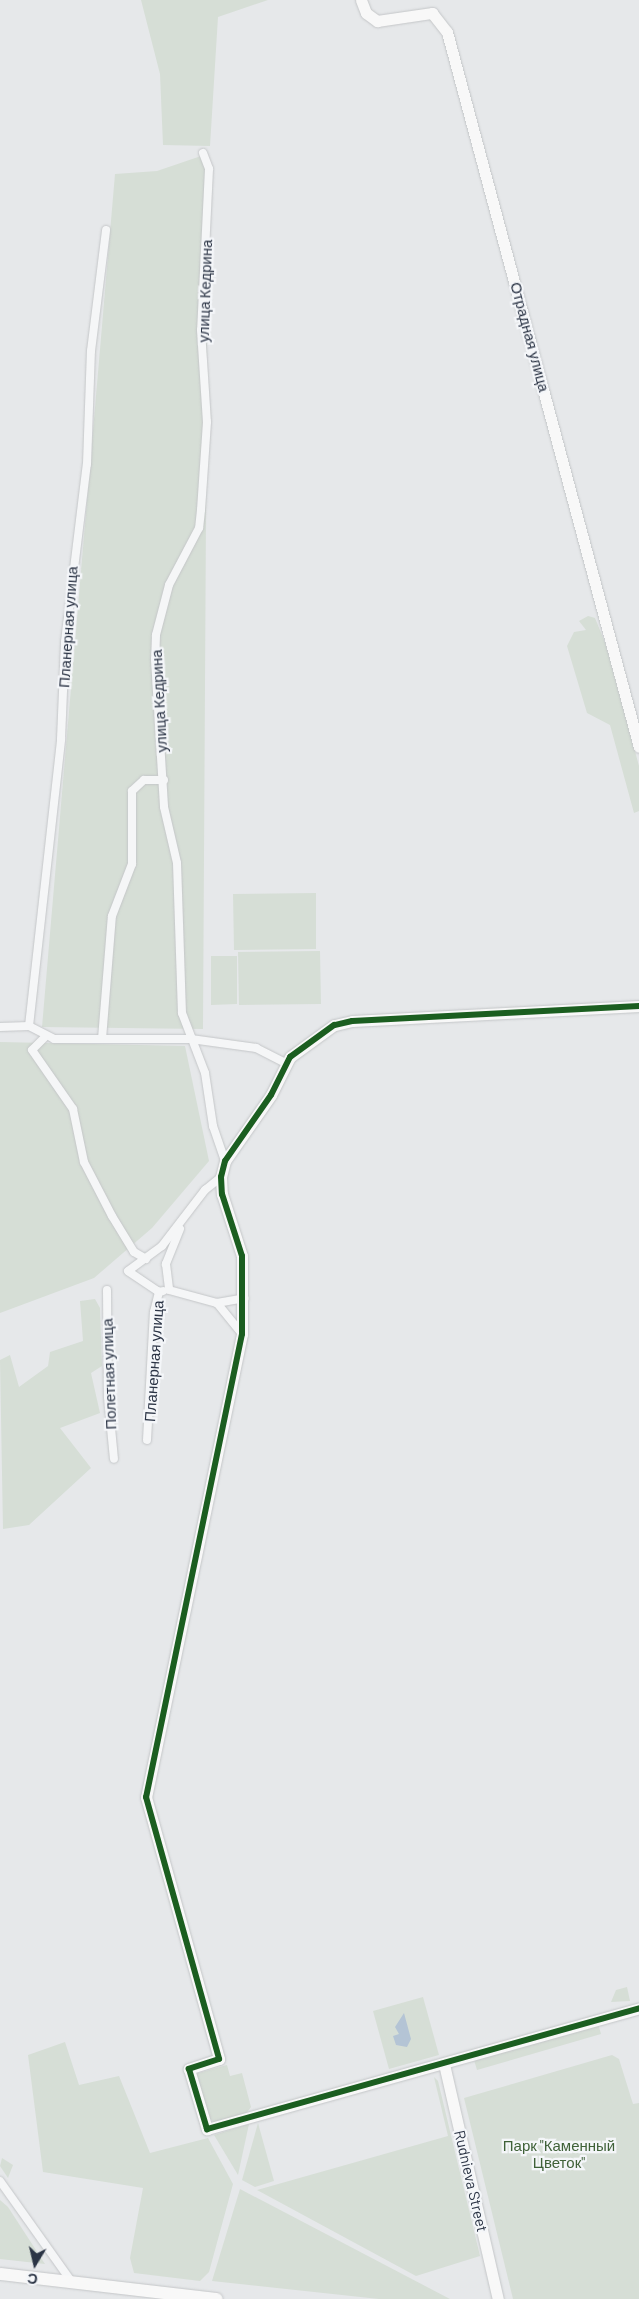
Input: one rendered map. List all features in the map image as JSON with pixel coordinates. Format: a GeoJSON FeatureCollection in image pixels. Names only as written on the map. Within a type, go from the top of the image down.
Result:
{"type":"FeatureCollection","features":[{"type":"Feature","properties":{"kind":"main road"},"geometry":{"type":"LineString","coordinates":[[0,2274],[217,2299]]}},
{"type":"Feature","properties":{"kind":"street","name":"Отрадная улица"},"geometry":{"type":"LineString","coordinates":[[361,0],[366,13],[377,21],[432,13],[446,32],[639,747]]}},
{"type":"Feature","properties":{"kind":"street","name":"улица Кедрина"},"geometry":{"type":"LineString","coordinates":[[203,153],[209,169],[201,330],[207,422],[199,528],[169,585],[156,635],[164,807],[177,863],[182,1013],[205,1073],[213,1126],[225,1161]]}},
{"type":"Feature","properties":{"kind":"street","name":"Планерная улица"},"geometry":{"type":"LineString","coordinates":[[29,1026],[61,739],[65,642],[87,464],[91,351],[106,230]]}},
{"type":"Feature","properties":{"kind":"street"},"geometry":{"type":"LineString","coordinates":[[102,1039],[112,916],[132,864],[132,791],[144,780],[164,780]]}},
{"type":"Feature","properties":{"kind":"street"},"geometry":{"type":"LineString","coordinates":[[639,1006],[352,1021],[320,1035],[287,1064],[225,1161],[221,1177],[222,1194],[242,1256],[245,1298],[242,1334],[146,1797],[219,2059],[188,2068],[207,2129],[639,2008]]}},
{"type":"Feature","properties":{"kind":"street"},"geometry":{"type":"LineString","coordinates":[[0,1027],[29,1026],[45,1037],[191,1039],[256,1048],[287,1064]]}},
{"type":"Feature","properties":{"kind":"street"},"geometry":{"type":"LineString","coordinates":[[45,1037],[32,1050],[73,1109],[84,1162],[112,1216],[134,1252],[146,1259]]}},
{"type":"Feature","properties":{"kind":"street"},"geometry":{"type":"LineString","coordinates":[[158,1292],[128,1272],[146,1259],[221,1177]]}},
{"type":"Feature","properties":{"kind":"street"},"geometry":{"type":"LineString","coordinates":[[183,1220],[166,1264],[169,1290],[217,1303],[245,1298]]}},
{"type":"Feature","properties":{"kind":"street","name":"Полетная улица"},"geometry":{"type":"LineString","coordinates":[[107,1290],[108,1397],[114,1458]]}},
{"type":"Feature","properties":{"kind":"street","name":"Планерная улица"},"geometry":{"type":"LineString","coordinates":[[148,1440],[158,1292],[169,1290]]}},
{"type":"Feature","properties":{"kind":"street"},"geometry":{"type":"LineString","coordinates":[[217,1303],[242,1334]]}},
{"type":"Feature","properties":{"kind":"street","name":"Rudnieva Street"},"geometry":{"type":"LineString","coordinates":[[444,2064],[498,2299]]}},
{"type":"Feature","properties":{"kind":"street"},"geometry":{"type":"LineString","coordinates":[[0,2181],[71,2281]]}},
{"type":"Feature","properties":{"kind":"green space"},"geometry":{"type":"Polygon","coordinates":[[[141,0],[268,0],[218,17],[210,146],[163,145],[160,74],[141,0]]]}},
{"type":"Feature","properties":{"kind":"green space"},"geometry":{"type":"Polygon","coordinates":[[[204,155],[208,173],[203,1029],[42,1027],[115,174],[157,171],[204,155]]]}},
{"type":"Feature","properties":{"kind":"green space"},"geometry":{"type":"Polygon","coordinates":[[[588,616],[595,618],[606,645],[639,766],[639,811],[634,813],[610,725],[587,713],[567,646],[574,632],[586,630],[579,621],[588,616]]]}},
{"type":"Feature","properties":{"kind":"green space"},"geometry":{"type":"Polygon","coordinates":[[[316,893],[316,949],[234,950],[233,894],[316,893]]]}},
{"type":"Feature","properties":{"kind":"green space"},"geometry":{"type":"Polygon","coordinates":[[[320,951],[321,1004],[239,1005],[238,952],[320,951]]]}},
{"type":"Feature","properties":{"kind":"green space"},"geometry":{"type":"Polygon","coordinates":[[[211,956],[237,956],[237,1004],[211,1005],[211,956]]]}},
{"type":"Feature","properties":{"kind":"green space"},"geometry":{"type":"Polygon","coordinates":[[[0,1042],[185,1046],[209,1161],[152,1228],[94,1278],[0,1313],[0,1042]]]}},
{"type":"Feature","properties":{"kind":"green space"},"geometry":{"type":"Polygon","coordinates":[[[95,1299],[100,1308],[102,1366],[91,1373],[100,1413],[60,1428],[91,1468],[29,1525],[3,1529],[0,1360],[10,1355],[19,1387],[48,1366],[50,1352],[83,1341],[80,1301],[95,1299]]]}},
{"type":"Feature","properties":{"kind":"green space"},"geometry":{"type":"Polygon","coordinates":[[[627,1987],[630,2001],[611,2002],[616,1990],[627,1987]]]}},
{"type":"Feature","properties":{"kind":"green space"},"geometry":{"type":"Polygon","coordinates":[[[423,1997],[439,2055],[389,2069],[373,2011],[423,1997]]]}},
{"type":"Feature","properties":{"kind":"green space"},"geometry":{"type":"Polygon","coordinates":[[[598,2023],[601,2034],[477,2070],[474,2060],[598,2023]]]}},
{"type":"Feature","properties":{"kind":"green space"},"geometry":{"type":"Polygon","coordinates":[[[65,2042],[79,2085],[119,2076],[150,2153],[208,2138],[233,2184],[209,2272],[200,2281],[134,2273],[130,2258],[143,2188],[43,2172],[28,2055],[65,2042]]]}},
{"type":"Feature","properties":{"kind":"green space","name":"Парк \"Каменный Цветок\""},"geometry":{"type":"Polygon","coordinates":[[[612,2055],[619,2059],[633,2104],[639,2103],[639,2299],[513,2299],[464,2098],[612,2055]]]}},
{"type":"Feature","properties":{"kind":"green space"},"geometry":{"type":"Polygon","coordinates":[[[227,2065],[230,2076],[242,2073],[251,2107],[245,2115],[216,2124],[208,2117],[195,2074],[227,2065]]]}},
{"type":"Feature","properties":{"kind":"green space"},"geometry":{"type":"Polygon","coordinates":[[[434,2077],[438,2081],[480,2256],[416,2276],[257,2190],[448,2136],[434,2077]]]}},
{"type":"Feature","properties":{"kind":"green space"},"geometry":{"type":"Polygon","coordinates":[[[258,2123],[274,2181],[255,2187],[242,2180],[258,2123]]]}},
{"type":"Feature","properties":{"kind":"green space"},"geometry":{"type":"Polygon","coordinates":[[[249,2124],[238,2175],[214,2135],[249,2124]]]}},
{"type":"Feature","properties":{"kind":"green space"},"geometry":{"type":"Polygon","coordinates":[[[2,2158],[13,2165],[8,2178],[0,2166],[2,2158]]]}},
{"type":"Feature","properties":{"kind":"green space"},"geometry":{"type":"Polygon","coordinates":[[[240,2189],[450,2299],[379,2299],[212,2281],[240,2189]]]}},
{"type":"Feature","properties":{"kind":"green space"},"geometry":{"type":"Polygon","coordinates":[[[0,2200],[8,2207],[45,2264],[0,2259],[0,2200]]]}},
{"type":"Feature","properties":{"kind":"water"},"geometry":{"type":"Polygon","coordinates":[[[404,2013],[411,2039],[407,2047],[396,2045],[393,2036],[399,2034],[395,2027],[404,2013]]]}},
{"type":"Feature","properties":{"kind":"cycle path"},"geometry":{"type":"LineString","coordinates":[[639,1006],[352,1021],[334,1025],[290,1057],[271,1095],[225,1161],[221,1177],[222,1194],[242,1256],[242,1334],[146,1797],[219,2059],[189,2069],[207,2129],[639,2008]]}}]}
